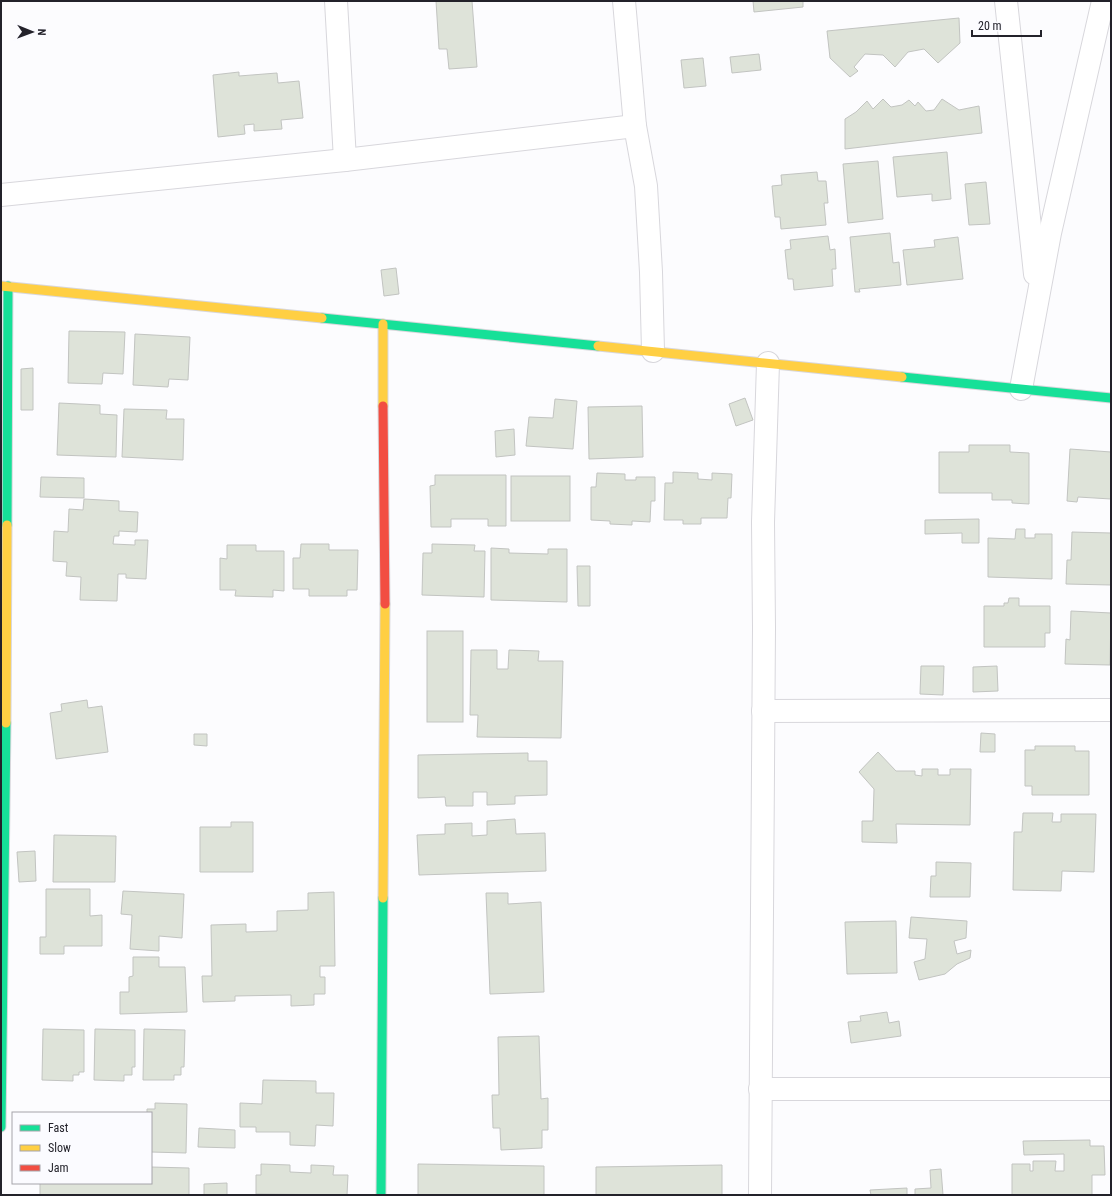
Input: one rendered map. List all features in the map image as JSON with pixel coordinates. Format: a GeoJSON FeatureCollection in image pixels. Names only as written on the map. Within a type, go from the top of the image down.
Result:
{"type":"FeatureCollection","features":[{"type":"Feature","properties":{"kind":"street"},"geometry":{"type":"LineString","coordinates":[[336,1],[345,160]]}},
{"type":"Feature","properties":{"kind":"street"},"geometry":{"type":"LineString","coordinates":[[624,1],[635,126],[646,186],[651,272],[653,351]]}},
{"type":"Feature","properties":{"kind":"street"},"geometry":{"type":"LineString","coordinates":[[1006,1],[1038,299]]}},
{"type":"Feature","properties":{"kind":"street"},"geometry":{"type":"LineString","coordinates":[[1021,389],[1050,233],[1103,1]]}},
{"type":"Feature","properties":{"kind":"street"},"geometry":{"type":"LineString","coordinates":[[1,195],[345,160],[635,126]]}},
{"type":"Feature","properties":{"kind":"street"},"geometry":{"type":"LineString","coordinates":[[1,1127],[5,286],[1111,398]]}},
{"type":"Feature","properties":{"kind":"street"},"geometry":{"type":"LineString","coordinates":[[382,1195],[385,654],[383,324]]}},
{"type":"Feature","properties":{"kind":"street"},"geometry":{"type":"LineString","coordinates":[[760,1195],[764,628],[763,522],[768,363]]}},
{"type":"Feature","properties":{"kind":"street"},"geometry":{"type":"LineString","coordinates":[[763,711],[1111,710]]}},
{"type":"Feature","properties":{"kind":"street"},"geometry":{"type":"LineString","coordinates":[[760,1089],[1111,1089]]}},
{"type":"Feature","properties":{"kind":"building"},"geometry":{"type":"Polygon","coordinates":[[[436,1],[472,1],[477,67],[449,69],[447,49],[439,49],[436,1]]]}},
{"type":"Feature","properties":{"kind":"building"},"geometry":{"type":"Polygon","coordinates":[[[753,1],[803,1],[803,7],[754,12],[753,1]]]}},
{"type":"Feature","properties":{"kind":"building"},"geometry":{"type":"Polygon","coordinates":[[[959,18],[960,43],[938,63],[924,49],[908,52],[895,67],[883,55],[865,54],[854,67],[858,71],[850,77],[830,58],[827,31],[959,18]]]}},
{"type":"Feature","properties":{"kind":"building"},"geometry":{"type":"Polygon","coordinates":[[[759,54],[761,70],[732,73],[730,57],[759,54]]]}},
{"type":"Feature","properties":{"kind":"building"},"geometry":{"type":"Polygon","coordinates":[[[703,58],[706,86],[684,88],[681,60],[703,58]]]}},
{"type":"Feature","properties":{"kind":"building"},"geometry":{"type":"Polygon","coordinates":[[[239,72],[239,76],[277,73],[278,83],[299,81],[303,118],[281,120],[282,129],[254,131],[254,124],[244,125],[245,134],[218,137],[213,75],[239,72]]]}},
{"type":"Feature","properties":{"kind":"building"},"geometry":{"type":"Polygon","coordinates":[[[883,99],[891,107],[902,105],[909,100],[915,106],[918,102],[926,111],[934,110],[942,99],[959,110],[979,106],[982,133],[845,149],[845,119],[856,112],[867,101],[873,109],[883,99]]]}},
{"type":"Feature","properties":{"kind":"building"},"geometry":{"type":"Polygon","coordinates":[[[947,152],[951,199],[932,201],[932,194],[897,197],[893,157],[947,152]]]}},
{"type":"Feature","properties":{"kind":"building"},"geometry":{"type":"Polygon","coordinates":[[[878,161],[883,219],[848,223],[843,164],[878,161]]]}},
{"type":"Feature","properties":{"kind":"building"},"geometry":{"type":"Polygon","coordinates":[[[817,172],[818,181],[826,181],[828,203],[824,203],[826,225],[781,229],[780,217],[775,217],[772,186],[782,185],[781,175],[817,172]]]}},
{"type":"Feature","properties":{"kind":"building"},"geometry":{"type":"Polygon","coordinates":[[[986,182],[990,224],[969,225],[965,184],[986,182]]]}},
{"type":"Feature","properties":{"kind":"building"},"geometry":{"type":"Polygon","coordinates":[[[890,233],[893,263],[899,262],[901,285],[859,289],[860,292],[855,292],[850,237],[890,233]]]}},
{"type":"Feature","properties":{"kind":"building"},"geometry":{"type":"Polygon","coordinates":[[[828,236],[830,250],[835,249],[836,269],[832,269],[833,286],[794,290],[793,279],[788,279],[785,250],[791,249],[790,240],[828,236]]]}},
{"type":"Feature","properties":{"kind":"building"},"geometry":{"type":"Polygon","coordinates":[[[958,237],[963,279],[907,285],[903,250],[935,247],[934,240],[958,237]]]}},
{"type":"Feature","properties":{"kind":"building"},"geometry":{"type":"Polygon","coordinates":[[[396,268],[399,294],[384,296],[381,270],[396,268]]]}},
{"type":"Feature","properties":{"kind":"building"},"geometry":{"type":"Polygon","coordinates":[[[69,331],[125,332],[123,374],[103,373],[102,384],[68,383],[69,331]]]}},
{"type":"Feature","properties":{"kind":"building"},"geometry":{"type":"Polygon","coordinates":[[[135,334],[190,337],[188,380],[169,379],[168,387],[133,385],[135,334]]]}},
{"type":"Feature","properties":{"kind":"building"},"geometry":{"type":"Polygon","coordinates":[[[33,368],[33,410],[21,410],[21,369],[33,368]]]}},
{"type":"Feature","properties":{"kind":"building"},"geometry":{"type":"Polygon","coordinates":[[[745,398],[753,420],[736,426],[729,404],[745,398]]]}},
{"type":"Feature","properties":{"kind":"building"},"geometry":{"type":"Polygon","coordinates":[[[555,399],[577,401],[573,449],[526,446],[529,417],[553,418],[555,399]]]}},
{"type":"Feature","properties":{"kind":"building"},"geometry":{"type":"Polygon","coordinates":[[[59,403],[100,405],[100,414],[117,415],[116,457],[57,455],[59,403]]]}},
{"type":"Feature","properties":{"kind":"building"},"geometry":{"type":"Polygon","coordinates":[[[642,406],[643,457],[589,459],[588,407],[642,406]]]}},
{"type":"Feature","properties":{"kind":"building"},"geometry":{"type":"Polygon","coordinates":[[[124,409],[167,410],[166,419],[184,419],[183,460],[122,457],[124,409]]]}},
{"type":"Feature","properties":{"kind":"building"},"geometry":{"type":"Polygon","coordinates":[[[514,429],[515,455],[496,457],[495,431],[514,429]]]}},
{"type":"Feature","properties":{"kind":"building"},"geometry":{"type":"Polygon","coordinates":[[[969,445],[1010,445],[1010,452],[1029,453],[1029,504],[1012,503],[1012,500],[992,500],[992,493],[939,493],[939,452],[969,452],[969,445]]]}},
{"type":"Feature","properties":{"kind":"building"},"geometry":{"type":"Polygon","coordinates":[[[1070,449],[1111,452],[1111,499],[1078,497],[1077,502],[1067,501],[1070,449]]]}},
{"type":"Feature","properties":{"kind":"building"},"geometry":{"type":"Polygon","coordinates":[[[673,472],[698,473],[698,479],[712,480],[712,473],[732,474],[731,498],[728,498],[727,518],[701,518],[701,524],[683,524],[683,520],[664,520],[665,483],[673,483],[673,472]]]}},
{"type":"Feature","properties":{"kind":"building"},"geometry":{"type":"Polygon","coordinates":[[[597,473],[625,474],[625,480],[636,480],[636,477],[655,477],[655,501],[651,501],[650,522],[632,521],[632,525],[610,524],[610,521],[591,520],[591,487],[596,487],[597,473]]]}},
{"type":"Feature","properties":{"kind":"building"},"geometry":{"type":"Polygon","coordinates":[[[435,475],[506,475],[506,526],[488,526],[488,519],[451,519],[451,527],[431,527],[430,486],[435,485],[435,475]]]}},
{"type":"Feature","properties":{"kind":"building"},"geometry":{"type":"Polygon","coordinates":[[[511,476],[570,476],[570,521],[511,521],[511,476]]]}},
{"type":"Feature","properties":{"kind":"building"},"geometry":{"type":"Polygon","coordinates":[[[41,477],[84,478],[84,498],[40,497],[41,477]]]}},
{"type":"Feature","properties":{"kind":"building"},"geometry":{"type":"Polygon","coordinates":[[[84,499],[119,501],[119,511],[138,512],[137,532],[119,531],[119,536],[114,536],[113,544],[135,545],[135,540],[148,540],[146,579],[126,578],[126,574],[118,574],[117,601],[80,600],[81,577],[66,576],[67,562],[53,561],[54,531],[68,532],[69,509],[83,510],[84,499]]]}},
{"type":"Feature","properties":{"kind":"building"},"geometry":{"type":"Polygon","coordinates":[[[979,519],[979,543],[962,543],[962,533],[925,534],[925,520],[979,519]]]}},
{"type":"Feature","properties":{"kind":"building"},"geometry":{"type":"Polygon","coordinates":[[[1016,529],[1025,529],[1025,538],[1035,538],[1035,534],[1052,534],[1052,579],[988,577],[988,538],[1015,539],[1016,529]]]}},
{"type":"Feature","properties":{"kind":"building"},"geometry":{"type":"Polygon","coordinates":[[[1072,532],[1111,533],[1111,585],[1066,584],[1067,560],[1071,560],[1072,532]]]}},
{"type":"Feature","properties":{"kind":"building"},"geometry":{"type":"Polygon","coordinates":[[[301,544],[329,544],[329,550],[358,550],[357,590],[347,590],[347,596],[309,596],[309,589],[293,589],[293,558],[300,558],[301,544]]]}},
{"type":"Feature","properties":{"kind":"building"},"geometry":{"type":"Polygon","coordinates":[[[432,544],[475,545],[474,551],[485,551],[484,597],[422,595],[423,553],[432,553],[432,544]]]}},
{"type":"Feature","properties":{"kind":"building"},"geometry":{"type":"Polygon","coordinates":[[[227,545],[256,545],[256,551],[284,551],[284,591],[273,590],[273,597],[235,596],[236,590],[220,590],[220,558],[227,559],[227,545]]]}},
{"type":"Feature","properties":{"kind":"building"},"geometry":{"type":"Polygon","coordinates":[[[491,548],[509,549],[509,553],[548,554],[548,549],[567,549],[567,602],[491,600],[491,548]]]}},
{"type":"Feature","properties":{"kind":"building"},"geometry":{"type":"Polygon","coordinates":[[[577,566],[590,566],[590,606],[578,606],[577,566]]]}},
{"type":"Feature","properties":{"kind":"building"},"geometry":{"type":"Polygon","coordinates":[[[1009,598],[1019,598],[1019,606],[1050,606],[1050,633],[1045,633],[1045,647],[984,647],[984,606],[1004,606],[1004,603],[1008,603],[1009,598]]]}},
{"type":"Feature","properties":{"kind":"building"},"geometry":{"type":"Polygon","coordinates":[[[1071,611],[1111,613],[1110,665],[1065,664],[1066,639],[1070,640],[1071,611]]]}},
{"type":"Feature","properties":{"kind":"building"},"geometry":{"type":"Polygon","coordinates":[[[427,631],[463,631],[463,722],[427,722],[427,631]]]}},
{"type":"Feature","properties":{"kind":"building"},"geometry":{"type":"Polygon","coordinates":[[[471,650],[497,650],[497,669],[508,669],[509,650],[539,651],[538,661],[563,661],[561,738],[477,737],[478,715],[470,715],[471,650]]]}},
{"type":"Feature","properties":{"kind":"building"},"geometry":{"type":"Polygon","coordinates":[[[921,666],[944,666],[943,695],[920,694],[921,666]]]}},
{"type":"Feature","properties":{"kind":"building"},"geometry":{"type":"Polygon","coordinates":[[[997,666],[998,691],[973,692],[973,667],[997,666]]]}},
{"type":"Feature","properties":{"kind":"building"},"geometry":{"type":"Polygon","coordinates":[[[87,700],[88,708],[102,706],[108,752],[56,759],[50,713],[62,711],[61,704],[87,700]]]}},
{"type":"Feature","properties":{"kind":"building"},"geometry":{"type":"Polygon","coordinates":[[[981,733],[995,734],[995,752],[980,752],[981,733]]]}},
{"type":"Feature","properties":{"kind":"building"},"geometry":{"type":"Polygon","coordinates":[[[194,734],[207,734],[207,746],[194,745],[194,734]]]}},
{"type":"Feature","properties":{"kind":"building"},"geometry":{"type":"Polygon","coordinates":[[[1035,746],[1075,746],[1075,751],[1089,751],[1089,795],[1032,795],[1032,786],[1025,786],[1025,750],[1035,750],[1035,746]]]}},
{"type":"Feature","properties":{"kind":"building"},"geometry":{"type":"Polygon","coordinates":[[[878,752],[896,771],[915,771],[915,775],[922,776],[922,769],[938,769],[938,775],[950,775],[950,769],[971,769],[970,825],[896,824],[897,843],[862,842],[862,821],[873,821],[874,789],[859,772],[878,752]]]}},
{"type":"Feature","properties":{"kind":"building"},"geometry":{"type":"Polygon","coordinates":[[[528,753],[528,761],[547,761],[547,795],[515,796],[515,804],[487,805],[487,792],[473,792],[473,806],[446,806],[445,797],[418,798],[418,755],[528,753]]]}},
{"type":"Feature","properties":{"kind":"building"},"geometry":{"type":"Polygon","coordinates":[[[1023,813],[1053,813],[1052,822],[1061,822],[1061,814],[1096,814],[1094,872],[1062,871],[1061,891],[1013,890],[1014,832],[1022,832],[1023,813]]]}},
{"type":"Feature","properties":{"kind":"building"},"geometry":{"type":"Polygon","coordinates":[[[515,819],[516,834],[545,833],[546,871],[419,875],[417,835],[445,834],[445,824],[472,823],[472,836],[487,835],[487,821],[515,819]]]}},
{"type":"Feature","properties":{"kind":"building"},"geometry":{"type":"Polygon","coordinates":[[[231,822],[253,822],[253,872],[200,872],[200,827],[231,827],[231,822]]]}},
{"type":"Feature","properties":{"kind":"building"},"geometry":{"type":"Polygon","coordinates":[[[54,835],[116,836],[115,882],[53,882],[54,835]]]}},
{"type":"Feature","properties":{"kind":"building"},"geometry":{"type":"Polygon","coordinates":[[[35,851],[36,881],[19,882],[17,852],[35,851]]]}},
{"type":"Feature","properties":{"kind":"building"},"geometry":{"type":"Polygon","coordinates":[[[936,862],[971,863],[970,897],[930,897],[931,876],[936,876],[936,862]]]}},
{"type":"Feature","properties":{"kind":"building"},"geometry":{"type":"Polygon","coordinates":[[[46,889],[90,889],[90,916],[102,915],[102,946],[64,946],[64,954],[40,954],[40,937],[46,937],[46,889]]]}},
{"type":"Feature","properties":{"kind":"building"},"geometry":{"type":"Polygon","coordinates":[[[123,891],[184,894],[182,938],[159,936],[159,951],[130,949],[132,915],[121,914],[123,891]]]}},
{"type":"Feature","properties":{"kind":"building"},"geometry":{"type":"Polygon","coordinates":[[[334,892],[335,966],[320,966],[320,977],[325,977],[325,994],[314,994],[314,1005],[291,1006],[291,995],[235,996],[235,1001],[203,1002],[202,976],[212,976],[211,925],[246,924],[246,932],[277,931],[277,911],[308,910],[308,893],[334,892]]]}},
{"type":"Feature","properties":{"kind":"building"},"geometry":{"type":"Polygon","coordinates":[[[486,893],[508,893],[508,904],[541,902],[544,992],[490,994],[486,893]]]}},
{"type":"Feature","properties":{"kind":"building"},"geometry":{"type":"Polygon","coordinates":[[[911,917],[967,921],[966,938],[954,941],[957,954],[971,950],[970,958],[957,964],[945,974],[919,980],[914,962],[925,959],[927,939],[909,938],[911,917]]]}},
{"type":"Feature","properties":{"kind":"building"},"geometry":{"type":"Polygon","coordinates":[[[896,921],[897,973],[847,974],[845,922],[896,921]]]}},
{"type":"Feature","properties":{"kind":"building"},"geometry":{"type":"Polygon","coordinates":[[[133,957],[159,957],[159,967],[185,967],[187,1012],[120,1014],[120,992],[129,992],[129,977],[133,976],[133,957]]]}},
{"type":"Feature","properties":{"kind":"building"},"geometry":{"type":"Polygon","coordinates":[[[887,1012],[889,1023],[899,1021],[901,1036],[851,1043],[848,1022],[861,1021],[860,1016],[887,1012]]]}},
{"type":"Feature","properties":{"kind":"building"},"geometry":{"type":"Polygon","coordinates":[[[43,1029],[84,1030],[84,1072],[79,1072],[79,1075],[73,1075],[73,1081],[42,1080],[43,1029]]]}},
{"type":"Feature","properties":{"kind":"building"},"geometry":{"type":"Polygon","coordinates":[[[95,1029],[135,1030],[135,1067],[132,1067],[132,1075],[124,1075],[124,1081],[94,1080],[95,1029]]]}},
{"type":"Feature","properties":{"kind":"building"},"geometry":{"type":"Polygon","coordinates":[[[144,1029],[185,1030],[184,1067],[181,1067],[181,1075],[174,1075],[174,1080],[143,1080],[144,1029]]]}},
{"type":"Feature","properties":{"kind":"building"},"geometry":{"type":"Polygon","coordinates":[[[539,1036],[541,1099],[548,1098],[548,1130],[542,1130],[542,1148],[501,1150],[500,1128],[493,1128],[492,1095],[499,1095],[498,1037],[539,1036]]]}},
{"type":"Feature","properties":{"kind":"building"},"geometry":{"type":"Polygon","coordinates":[[[263,1080],[316,1081],[316,1093],[334,1093],[333,1126],[316,1125],[315,1146],[290,1145],[290,1132],[256,1132],[256,1127],[240,1127],[240,1103],[262,1104],[263,1080]]]}},
{"type":"Feature","properties":{"kind":"building"},"geometry":{"type":"Polygon","coordinates":[[[155,1103],[187,1104],[186,1153],[152,1152],[152,1112],[147,1112],[147,1109],[155,1109],[155,1103]]]}},
{"type":"Feature","properties":{"kind":"building"},"geometry":{"type":"Polygon","coordinates":[[[199,1128],[235,1130],[235,1148],[198,1147],[199,1128]]]}},
{"type":"Feature","properties":{"kind":"building"},"geometry":{"type":"Polygon","coordinates":[[[1090,1140],[1090,1146],[1104,1146],[1105,1175],[1092,1175],[1092,1195],[1012,1195],[1012,1164],[1030,1164],[1030,1171],[1033,1171],[1033,1161],[1056,1161],[1055,1171],[1064,1171],[1064,1154],[1024,1155],[1023,1141],[1090,1140]]]}},
{"type":"Feature","properties":{"kind":"building"},"geometry":{"type":"Polygon","coordinates":[[[261,1164],[290,1165],[290,1172],[311,1173],[311,1165],[334,1166],[333,1175],[348,1175],[347,1195],[256,1194],[256,1175],[261,1175],[261,1164]]]}},
{"type":"Feature","properties":{"kind":"building"},"geometry":{"type":"Polygon","coordinates":[[[418,1164],[544,1166],[544,1195],[418,1195],[418,1164]]]}},
{"type":"Feature","properties":{"kind":"building"},"geometry":{"type":"Polygon","coordinates":[[[722,1165],[722,1195],[596,1195],[596,1167],[722,1165]]]}},
{"type":"Feature","properties":{"kind":"building"},"geometry":{"type":"Polygon","coordinates":[[[152,1167],[189,1168],[189,1195],[40,1195],[40,1184],[152,1184],[152,1167]]]}},
{"type":"Feature","properties":{"kind":"building"},"geometry":{"type":"Polygon","coordinates":[[[941,1169],[943,1195],[915,1195],[915,1189],[931,1188],[930,1170],[941,1169]]]}},
{"type":"Feature","properties":{"kind":"building"},"geometry":{"type":"Polygon","coordinates":[[[227,1183],[227,1195],[204,1195],[204,1184],[227,1183]]]}},
{"type":"Feature","properties":{"kind":"building"},"geometry":{"type":"Polygon","coordinates":[[[907,1188],[907,1195],[871,1195],[870,1190],[907,1188]]]}},
{"type":"Feature","properties":{"kind":"traffic: fast"},"geometry":{"type":"LineString","coordinates":[[7,525],[8,286]]}},
{"type":"Feature","properties":{"kind":"traffic: fast"},"geometry":{"type":"LineString","coordinates":[[322,318],[598,346]]}},
{"type":"Feature","properties":{"kind":"traffic: fast"},"geometry":{"type":"LineString","coordinates":[[902,377],[1111,398]]}},
{"type":"Feature","properties":{"kind":"traffic: fast"},"geometry":{"type":"LineString","coordinates":[[1,1127],[6,723]]}},
{"type":"Feature","properties":{"kind":"traffic: fast"},"geometry":{"type":"LineString","coordinates":[[381,1195],[383,898]]}},
{"type":"Feature","properties":{"kind":"traffic: slow"},"geometry":{"type":"LineString","coordinates":[[1,286],[322,318]]}},
{"type":"Feature","properties":{"kind":"traffic: slow"},"geometry":{"type":"LineString","coordinates":[[383,324],[383,406]]}},
{"type":"Feature","properties":{"kind":"traffic: slow"},"geometry":{"type":"LineString","coordinates":[[598,346],[902,377]]}},
{"type":"Feature","properties":{"kind":"traffic: slow"},"geometry":{"type":"LineString","coordinates":[[6,723],[7,525]]}},
{"type":"Feature","properties":{"kind":"traffic: slow"},"geometry":{"type":"LineString","coordinates":[[383,898],[385,604]]}},
{"type":"Feature","properties":{"kind":"traffic: jam"},"geometry":{"type":"LineString","coordinates":[[383,406],[385,604]]}}]}
